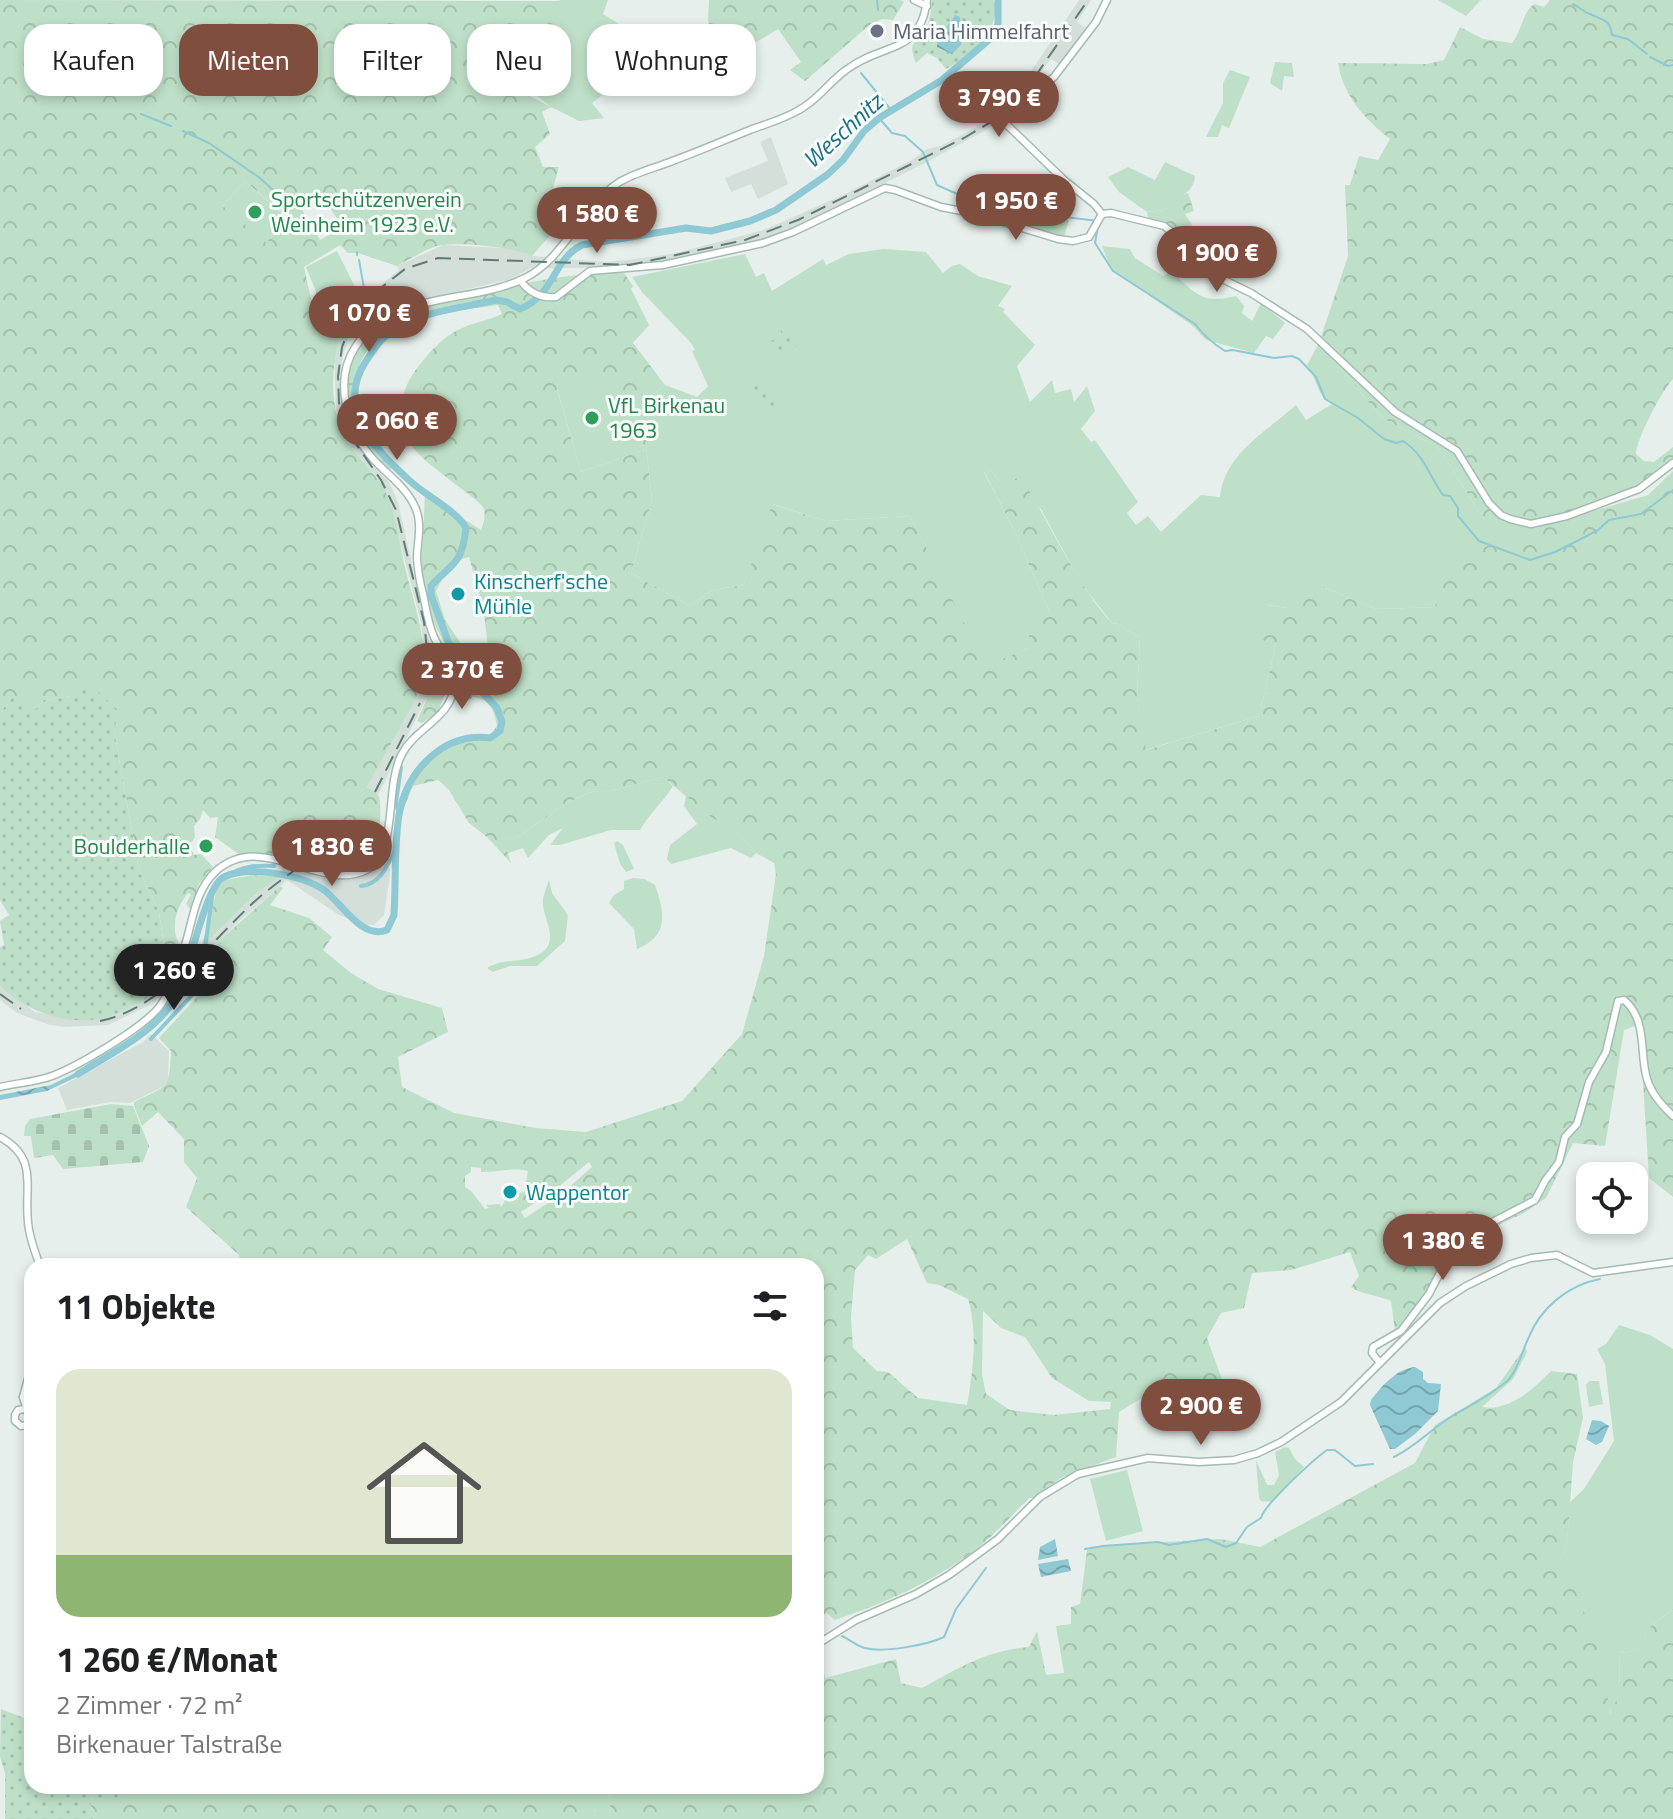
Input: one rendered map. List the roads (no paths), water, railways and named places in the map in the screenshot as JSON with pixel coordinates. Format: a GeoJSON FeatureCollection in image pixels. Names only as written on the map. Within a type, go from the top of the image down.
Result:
{"type":"FeatureCollection","features":[{"type":"Feature","properties":{"kind":"main road"},"geometry":{"type":"LineString","coordinates":[[0,1087],[51,1077],[126,1034],[153,1014],[168,991],[199,895],[221,867],[239,859],[258,856],[345,875],[366,870],[383,853],[388,837],[391,786],[399,760],[416,735],[447,707],[454,681],[452,670],[432,634],[422,592],[418,571],[420,522],[416,509],[410,497],[369,453],[349,417],[346,370],[356,346],[372,327],[394,313],[528,285],[618,183],[801,109],[852,65],[916,34],[922,26],[927,3],[914,0]]}},
{"type":"Feature","properties":{"kind":"main road"},"geometry":{"type":"LineString","coordinates":[[528,285],[547,298],[563,294],[590,271],[651,267],[748,247],[793,232],[885,188],[1050,237],[1086,239],[1092,235],[1098,218],[1096,205],[1027,146],[1002,120],[1054,77],[1096,22],[1107,0]]}},
{"type":"Feature","properties":{"kind":"main road"},"geometry":{"type":"LineString","coordinates":[[1098,218],[1109,212],[1157,223],[1184,239],[1214,275],[1251,293],[1307,329],[1395,412],[1440,439],[1463,458],[1495,510],[1510,519],[1531,524],[1567,516],[1639,489],[1673,463]]}},
{"type":"Feature","properties":{"kind":"main road"},"geometry":{"type":"LineString","coordinates":[[1380,1363],[1372,1353],[1374,1345],[1398,1334],[1409,1322],[1452,1253],[1485,1226],[1535,1200],[1559,1162],[1565,1137],[1577,1124],[1589,1082],[1606,1052],[1618,1001],[1628,1002],[1639,1023],[1648,1083],[1656,1099],[1673,1116]]}},
{"type":"Feature","properties":{"kind":"main road"},"geometry":{"type":"LineString","coordinates":[[0,1137],[16,1148],[26,1164],[28,1227],[38,1258]]}},
{"type":"Feature","properties":{"kind":"main road"},"geometry":{"type":"LineString","coordinates":[[824,1640],[856,1620],[916,1594],[949,1575],[998,1539],[1040,1497],[1078,1474],[1148,1458],[1225,1462],[1258,1453],[1329,1411],[1355,1390],[1428,1313],[1466,1286],[1520,1261],[1557,1255],[1593,1273],[1673,1262]]}},
{"type":"Feature","properties":{"kind":"main road"},"geometry":{"type":"LineString","coordinates":[[24,1393],[23,1409],[15,1413],[15,1421],[24,1425]]}},
{"type":"Feature","properties":{"kind":"water"},"geometry":{"type":"Polygon","coordinates":[[[955,15],[960,17],[961,32],[964,34],[961,45],[952,54],[937,47],[941,34],[955,15]]]}},
{"type":"Feature","properties":{"kind":"water"},"geometry":{"type":"Polygon","coordinates":[[[83,1069],[85,1073],[47,1091],[0,1100],[0,1095],[51,1085],[83,1069]]]}},
{"type":"Feature","properties":{"kind":"water"},"geometry":{"type":"Polygon","coordinates":[[[1415,1367],[1423,1372],[1423,1379],[1428,1383],[1441,1384],[1438,1411],[1415,1434],[1395,1449],[1390,1449],[1370,1405],[1371,1400],[1396,1374],[1415,1367]]]}},
{"type":"Feature","properties":{"kind":"water"},"geometry":{"type":"Polygon","coordinates":[[[1592,1420],[1609,1426],[1602,1442],[1596,1445],[1586,1439],[1592,1420]]]}},
{"type":"Feature","properties":{"kind":"water"},"geometry":{"type":"Polygon","coordinates":[[[1055,1539],[1058,1556],[1038,1560],[1040,1547],[1055,1539]]]}},
{"type":"Feature","properties":{"kind":"water"},"geometry":{"type":"Polygon","coordinates":[[[1068,1559],[1071,1571],[1041,1577],[1038,1564],[1068,1559]]]}},
{"type":"Feature","properties":{"kind":"waterway"},"geometry":{"type":"LineString","coordinates":[[877,0],[878,10]]}},
{"type":"Feature","properties":{"kind":"waterway","name":"Weschnitz"},"geometry":{"type":"LineString","coordinates":[[78,1074],[133,1040],[169,1008],[182,984],[210,896],[224,877],[234,873],[260,872],[302,880],[324,890],[360,925],[378,932],[387,930],[394,915],[399,815],[410,783],[430,757],[443,748],[458,741],[490,738],[500,731],[502,722],[497,708],[483,693],[473,670],[449,644],[431,595],[431,586],[459,557],[466,528],[456,515],[416,486],[384,456],[372,442],[357,412],[354,396],[357,379],[381,341],[394,329],[411,321],[447,310],[496,300],[520,309],[540,295],[565,259],[582,245],[686,228],[711,231],[750,221],[776,210],[827,175],[879,118],[942,80],[991,38],[998,24],[998,0]]}},
{"type":"Feature","properties":{"kind":"waterway"},"geometry":{"type":"LineString","coordinates":[[1573,4],[1606,21],[1612,35],[1628,39],[1647,54]]}},
{"type":"Feature","properties":{"kind":"waterway"},"geometry":{"type":"LineString","coordinates":[[1650,57],[1668,66],[1673,65]]}},
{"type":"Feature","properties":{"kind":"waterway"},"geometry":{"type":"LineString","coordinates":[[861,73],[891,110]]}},
{"type":"Feature","properties":{"kind":"waterway"},"geometry":{"type":"LineString","coordinates":[[141,114],[171,126]]}},
{"type":"Feature","properties":{"kind":"waterway"},"geometry":{"type":"LineString","coordinates":[[879,118],[892,133],[905,136],[923,152],[937,185],[978,200],[1021,193],[1028,202],[1049,215],[1098,221]]}},
{"type":"Feature","properties":{"kind":"waterway"},"geometry":{"type":"LineString","coordinates":[[183,131],[209,143],[274,191],[305,201]]}},
{"type":"Feature","properties":{"kind":"waterway"},"geometry":{"type":"LineString","coordinates":[[1098,226],[1095,243],[1113,271],[1195,324],[1216,345],[1225,351],[1299,359],[1316,377],[1325,399],[1358,418],[1384,439],[1396,443],[1403,441],[1410,446],[1443,495],[1450,496],[1458,508],[1458,516],[1479,541],[1530,560],[1579,540],[1609,520],[1641,514],[1673,490]]}},
{"type":"Feature","properties":{"kind":"waterway"},"geometry":{"type":"LineString","coordinates":[[359,260],[365,294]]}},
{"type":"Feature","properties":{"kind":"waterway"},"geometry":{"type":"LineString","coordinates":[[376,332],[379,341]]}},
{"type":"Feature","properties":{"kind":"waterway"},"geometry":{"type":"LineString","coordinates":[[457,654],[470,697]]}},
{"type":"Feature","properties":{"kind":"waterway"},"geometry":{"type":"LineString","coordinates":[[399,814],[396,802],[401,767]]}},
{"type":"Feature","properties":{"kind":"waterway"},"geometry":{"type":"LineString","coordinates":[[361,886],[379,877],[397,847]]}},
{"type":"Feature","properties":{"kind":"waterway"},"geometry":{"type":"LineString","coordinates":[[226,876],[249,867],[274,866]]}},
{"type":"Feature","properties":{"kind":"waterway"},"geometry":{"type":"LineString","coordinates":[[151,1039],[200,984],[213,890]]}},
{"type":"Feature","properties":{"kind":"waterway"},"geometry":{"type":"LineString","coordinates":[[1394,1457],[1506,1382],[1533,1328],[1548,1308],[1566,1292],[1600,1279]]}},
{"type":"Feature","properties":{"kind":"waterway"},"geometry":{"type":"LineString","coordinates":[[1085,1549],[1158,1542],[1169,1545],[1207,1539],[1226,1547],[1236,1543],[1280,1493],[1327,1450],[1335,1450],[1355,1466],[1373,1464]]}},
{"type":"Feature","properties":{"kind":"waterway"},"geometry":{"type":"LineString","coordinates":[[842,1636],[862,1647],[883,1650],[944,1637],[956,1609],[986,1568]]}},
{"type":"Feature","properties":{"kind":"railway"},"geometry":{"type":"LineString","coordinates":[[427,650],[424,622],[396,510],[381,480],[354,441],[339,403],[338,376],[342,347],[352,322],[373,294],[405,269],[438,258],[630,265],[745,240],[798,220],[991,122],[1032,81],[1088,0]]}},
{"type":"Feature","properties":{"kind":"railway"},"geometry":{"type":"LineString","coordinates":[[375,792],[420,703]]}},
{"type":"Feature","properties":{"kind":"railway"},"geometry":{"type":"LineString","coordinates":[[100,1021],[123,1014],[164,989],[254,902],[318,853]]}},
{"type":"Feature","properties":{"kind":"railway"},"geometry":{"type":"LineString","coordinates":[[0,994],[21,1009]]}},
{"type":"Feature","properties":{"kind":"place","name":"Maria Himmelfahrt"},"geometry":{"type":"Point","coordinates":[877,31]}},
{"type":"Feature","properties":{"kind":"place","name":"Sportschützenverein Weinheim 1923 e.V."},"geometry":{"type":"Point","coordinates":[255,212]}},
{"type":"Feature","properties":{"kind":"place","name":"VfL Birkenau 1963"},"geometry":{"type":"Point","coordinates":[592,418]}},
{"type":"Feature","properties":{"kind":"place","name":"Kinscherf'sche Mühle"},"geometry":{"type":"Point","coordinates":[458,594]}},
{"type":"Feature","properties":{"kind":"place","name":"Boulderhalle"},"geometry":{"type":"Point","coordinates":[206,846]}},
{"type":"Feature","properties":{"kind":"place","name":"Wappentor"},"geometry":{"type":"Point","coordinates":[510,1192]}}]}
